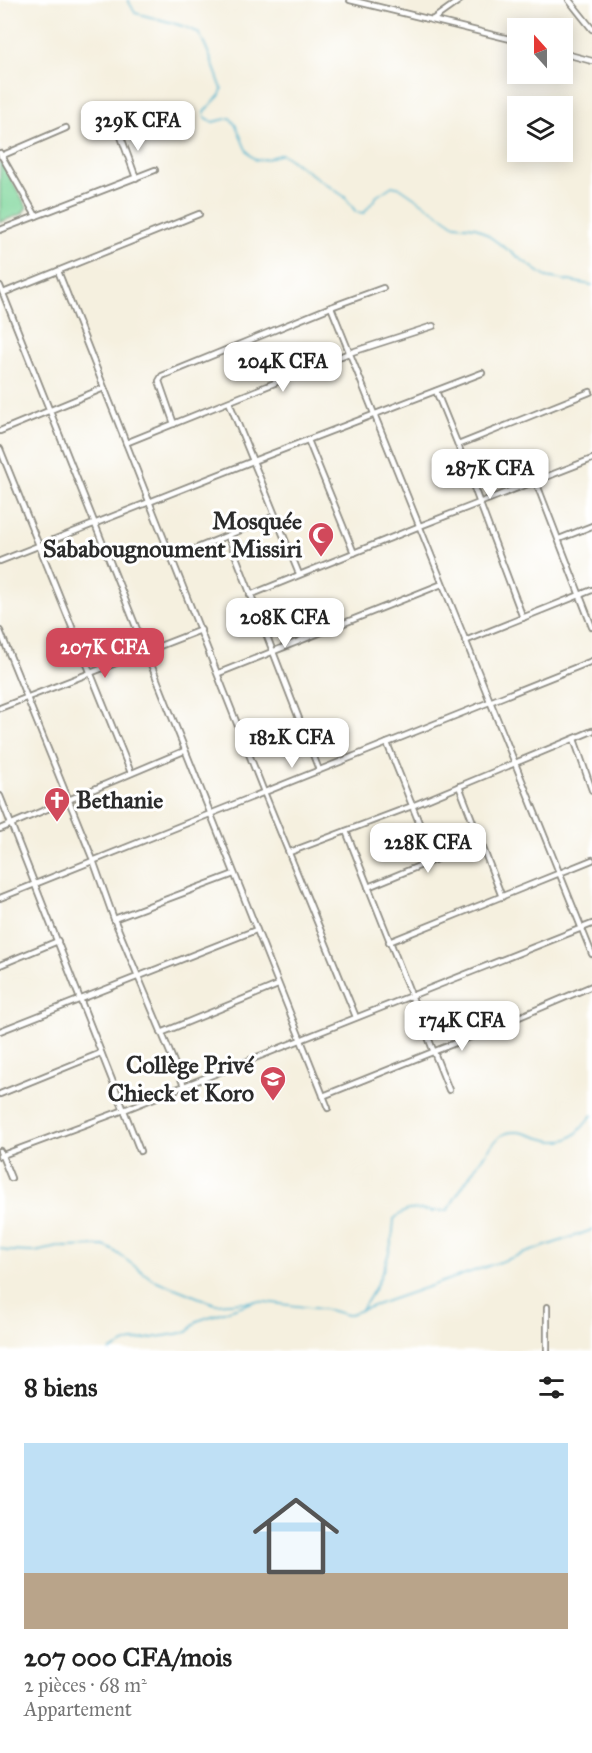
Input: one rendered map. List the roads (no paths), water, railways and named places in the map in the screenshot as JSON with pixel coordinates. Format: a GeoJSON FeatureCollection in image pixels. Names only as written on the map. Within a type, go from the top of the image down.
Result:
{"type":"FeatureCollection","features":[{"type":"Feature","properties":{"kind":"street"},"geometry":{"type":"LineString","coordinates":[[353,0],[507,38]]}},
{"type":"Feature","properties":{"kind":"street"},"geometry":{"type":"LineString","coordinates":[[432,20],[460,0]]}},
{"type":"Feature","properties":{"kind":"street"},"geometry":{"type":"LineString","coordinates":[[569,0],[592,29]]}},
{"type":"Feature","properties":{"kind":"street"},"geometry":{"type":"LineString","coordinates":[[573,56],[592,61]]}},
{"type":"Feature","properties":{"kind":"street"},"geometry":{"type":"LineString","coordinates":[[36,216],[1,154],[66,128]]}},
{"type":"Feature","properties":{"kind":"street"},"geometry":{"type":"LineString","coordinates":[[120,134],[136,178]]}},
{"type":"Feature","properties":{"kind":"street"},"geometry":{"type":"LineString","coordinates":[[0,230],[155,171]]}},
{"type":"Feature","properties":{"kind":"street"},"geometry":{"type":"LineString","coordinates":[[1,294],[199,214]]}},
{"type":"Feature","properties":{"kind":"street"},"geometry":{"type":"LineString","coordinates":[[58,271],[219,673],[264,792],[356,1017]]}},
{"type":"Feature","properties":{"kind":"street"},"geometry":{"type":"LineString","coordinates":[[0,286],[1,294],[50,410],[328,1108]]}},
{"type":"Feature","properties":{"kind":"street"},"geometry":{"type":"LineString","coordinates":[[174,424],[159,381],[162,376],[383,288]]}},
{"type":"Feature","properties":{"kind":"street"},"geometry":{"type":"LineString","coordinates":[[331,307],[592,954]]}},
{"type":"Feature","properties":{"kind":"street"},"geometry":{"type":"LineString","coordinates":[[126,443],[350,353],[433,326]]}},
{"type":"Feature","properties":{"kind":"street"},"geometry":{"type":"LineString","coordinates":[[0,561],[482,373]]}},
{"type":"Feature","properties":{"kind":"street"},"geometry":{"type":"LineString","coordinates":[[0,431],[104,388]]}},
{"type":"Feature","properties":{"kind":"street"},"geometry":{"type":"LineString","coordinates":[[436,391],[523,618]]}},
{"type":"Feature","properties":{"kind":"street"},"geometry":{"type":"LineString","coordinates":[[458,445],[590,392]]}},
{"type":"Feature","properties":{"kind":"street"},"geometry":{"type":"LineString","coordinates":[[229,402],[299,574]]}},
{"type":"Feature","properties":{"kind":"street"},"geometry":{"type":"LineString","coordinates":[[308,440],[354,553]]}},
{"type":"Feature","properties":{"kind":"street"},"geometry":{"type":"LineString","coordinates":[[0,449],[131,773]]}},
{"type":"Feature","properties":{"kind":"street"},"geometry":{"type":"LineString","coordinates":[[250,595],[592,459]]}},
{"type":"Feature","properties":{"kind":"street"},"geometry":{"type":"LineString","coordinates":[[536,482],[592,627]]}},
{"type":"Feature","properties":{"kind":"street"},"geometry":{"type":"LineString","coordinates":[[173,558],[275,516]]}},
{"type":"Feature","properties":{"kind":"street"},"geometry":{"type":"LineString","coordinates":[[559,539],[592,526]]}},
{"type":"Feature","properties":{"kind":"street"},"geometry":{"type":"LineString","coordinates":[[228,536],[319,770]]}},
{"type":"Feature","properties":{"kind":"street"},"geometry":{"type":"LineString","coordinates":[[219,673],[442,584]]}},
{"type":"Feature","properties":{"kind":"street"},"geometry":{"type":"LineString","coordinates":[[465,641],[592,590]]}},
{"type":"Feature","properties":{"kind":"street"},"geometry":{"type":"LineString","coordinates":[[0,630],[93,860],[114,920],[184,1086]]}},
{"type":"Feature","properties":{"kind":"street"},"geometry":{"type":"LineString","coordinates":[[0,708],[201,630]]}},
{"type":"Feature","properties":{"kind":"street"},"geometry":{"type":"LineString","coordinates":[[0,897],[592,661]]}},
{"type":"Feature","properties":{"kind":"street"},"geometry":{"type":"LineString","coordinates":[[290,852],[412,806],[592,732]]}},
{"type":"Feature","properties":{"kind":"street"},"geometry":{"type":"LineString","coordinates":[[574,740],[592,790]]}},
{"type":"Feature","properties":{"kind":"street"},"geometry":{"type":"LineString","coordinates":[[387,743],[434,860]]}},
{"type":"Feature","properties":{"kind":"street"},"geometry":{"type":"LineString","coordinates":[[0,829],[184,751]]}},
{"type":"Feature","properties":{"kind":"street"},"geometry":{"type":"LineString","coordinates":[[459,786],[502,897]]}},
{"type":"Feature","properties":{"kind":"street"},"geometry":{"type":"LineString","coordinates":[[0,796],[140,1151]]}},
{"type":"Feature","properties":{"kind":"street"},"geometry":{"type":"LineString","coordinates":[[346,831],[449,1090]]}},
{"type":"Feature","properties":{"kind":"street"},"geometry":{"type":"LineString","coordinates":[[368,887],[480,841]]}},
{"type":"Feature","properties":{"kind":"street"},"geometry":{"type":"LineString","coordinates":[[390,942],[592,860]]}},
{"type":"Feature","properties":{"kind":"street"},"geometry":{"type":"LineString","coordinates":[[114,920],[234,874]]}},
{"type":"Feature","properties":{"kind":"street"},"geometry":{"type":"LineString","coordinates":[[11,1178],[1,1154],[124,1110],[592,924]]}},
{"type":"Feature","properties":{"kind":"street"},"geometry":{"type":"LineString","coordinates":[[0,1031],[256,930]]}},
{"type":"Feature","properties":{"kind":"street"},"geometry":{"type":"LineString","coordinates":[[0,965],[58,941]]}},
{"type":"Feature","properties":{"kind":"street"},"geometry":{"type":"LineString","coordinates":[[161,1033],[278,985]]}},
{"type":"Feature","properties":{"kind":"street"},"geometry":{"type":"LineString","coordinates":[[323,1096],[592,986]]}},
{"type":"Feature","properties":{"kind":"street"},"geometry":{"type":"LineString","coordinates":[[0,1094],[101,1053]]}},
{"type":"Feature","properties":{"kind":"street"},"geometry":{"type":"LineString","coordinates":[[547,1351],[548,1307]]}},
{"type":"Feature","properties":{"kind":"waterway"},"geometry":{"type":"LineString","coordinates":[[128,0],[135,13],[177,24],[198,33],[208,51],[222,89],[220,95],[204,112],[205,117],[213,122],[230,118],[238,129],[246,150],[256,160],[282,154],[345,197],[356,212],[364,213],[377,196],[392,186],[401,188],[455,225],[476,227],[546,277],[592,285]]}},
{"type":"Feature","properties":{"kind":"waterway"},"geometry":{"type":"LineString","coordinates":[[361,1310],[374,1290],[384,1267],[391,1243],[394,1219],[401,1213],[414,1209],[448,1210],[481,1159],[502,1135],[517,1132],[549,1140],[565,1140],[577,1133],[592,1115]]}},
{"type":"Feature","properties":{"kind":"waterway"},"geometry":{"type":"LineString","coordinates":[[0,1248],[7,1251],[35,1252],[58,1247],[104,1246],[113,1250],[152,1279],[215,1304],[257,1301],[329,1310],[347,1315],[592,1230]]}},
{"type":"Feature","properties":{"kind":"waterway"},"geometry":{"type":"LineString","coordinates":[[110,1351],[128,1342],[188,1332],[197,1321],[253,1302]]}},
{"type":"Feature","properties":{"kind":"place","name":"Mosquée Sababougnoument Missiri"},"geometry":{"type":"Point","coordinates":[321,558]}},
{"type":"Feature","properties":{"kind":"place","name":"Bethanie"},"geometry":{"type":"Point","coordinates":[57,823]}},
{"type":"Feature","properties":{"kind":"place","name":"Collège Privé Chieck et Koro"},"geometry":{"type":"Point","coordinates":[273,1102]}}]}
